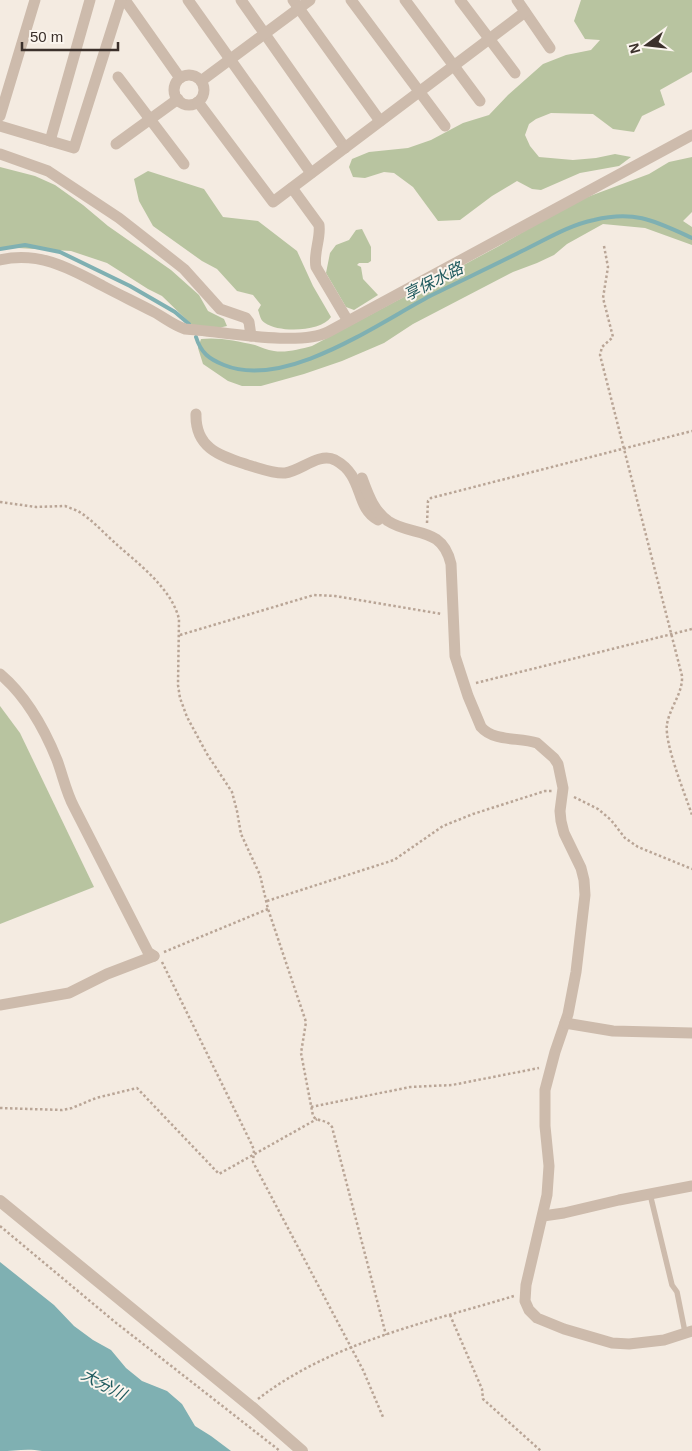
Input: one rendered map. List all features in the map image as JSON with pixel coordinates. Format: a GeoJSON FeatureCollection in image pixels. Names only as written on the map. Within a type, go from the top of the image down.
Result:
{"type":"FeatureCollection","features":[{"type":"Feature","properties":{"kind":"street"},"geometry":{"type":"LineString","coordinates":[[0,116],[35,0]]}},
{"type":"Feature","properties":{"kind":"street"},"geometry":{"type":"LineString","coordinates":[[50,141],[90,0]]}},
{"type":"Feature","properties":{"kind":"street"},"geometry":{"type":"LineString","coordinates":[[0,126],[74,148],[121,0]]}},
{"type":"Feature","properties":{"kind":"street"},"geometry":{"type":"LineString","coordinates":[[125,0],[180,78]]}},
{"type":"Feature","properties":{"kind":"street"},"geometry":{"type":"LineString","coordinates":[[188,0],[311,173]]}},
{"type":"Feature","properties":{"kind":"street"},"geometry":{"type":"LineString","coordinates":[[241,0],[345,148]]}},
{"type":"Feature","properties":{"kind":"street"},"geometry":{"type":"LineString","coordinates":[[201,81],[264,34],[296,4],[310,0]]}},
{"type":"Feature","properties":{"kind":"street"},"geometry":{"type":"LineString","coordinates":[[350,0],[445,126]]}},
{"type":"Feature","properties":{"kind":"street"},"geometry":{"type":"LineString","coordinates":[[405,0],[480,101]]}},
{"type":"Feature","properties":{"kind":"street"},"geometry":{"type":"LineString","coordinates":[[460,0],[515,73]]}},
{"type":"Feature","properties":{"kind":"street"},"geometry":{"type":"LineString","coordinates":[[517,0],[550,48]]}},
{"type":"Feature","properties":{"kind":"street"},"geometry":{"type":"LineString","coordinates":[[296,4],[380,122]]}},
{"type":"Feature","properties":{"kind":"street"},"geometry":{"type":"LineString","coordinates":[[198,102],[273,202],[526,12]]}},
{"type":"Feature","properties":{"kind":"street"},"geometry":{"type":"LineString","coordinates":[[189,75],[201,81],[203,94],[198,102],[190,105],[178,100],[174,91],[180,78],[189,75]]}},
{"type":"Feature","properties":{"kind":"street"},"geometry":{"type":"LineString","coordinates":[[118,77],[184,164]]}},
{"type":"Feature","properties":{"kind":"street"},"geometry":{"type":"LineString","coordinates":[[116,144],[178,100]]}},
{"type":"Feature","properties":{"kind":"street"},"geometry":{"type":"LineString","coordinates":[[0,260],[24,257],[66,266],[149,310],[174,326],[185,329],[251,336],[300,338],[316,336],[348,321],[692,135]]}},
{"type":"Feature","properties":{"kind":"street"},"geometry":{"type":"LineString","coordinates":[[0,154],[48,171],[127,224],[184,269],[220,309],[246,318],[249,322],[251,336]]}},
{"type":"Feature","properties":{"kind":"street"},"geometry":{"type":"LineString","coordinates":[[292,188],[319,225],[316,267],[348,321]]}},
{"type":"Feature","properties":{"kind":"street"},"geometry":{"type":"LineString","coordinates":[[196,414],[197,427],[204,442],[214,452],[224,457],[255,467],[284,473],[325,458],[334,460],[350,471],[366,510],[370,515],[383,522],[426,534],[438,541],[448,552],[451,564],[455,656],[464,686],[479,723],[484,731],[494,735],[536,743],[554,758],[560,771],[563,793],[560,811],[561,821],[564,833],[581,868],[584,880],[585,895],[576,972],[565,1023],[551,1066],[544,1099],[549,1166],[547,1195],[525,1292],[525,1301],[529,1310],[537,1318],[564,1329],[617,1344],[635,1344],[668,1339],[689,1332]]}},
{"type":"Feature","properties":{"kind":"street"},"geometry":{"type":"LineString","coordinates":[[362,478],[374,507],[394,524]]}},
{"type":"Feature","properties":{"kind":"street"},"geometry":{"type":"LineString","coordinates":[[0,674],[28,704],[56,758],[66,792],[74,808],[148,952],[154,956]]}},
{"type":"Feature","properties":{"kind":"street"},"geometry":{"type":"LineString","coordinates":[[0,1005],[69,992],[107,974],[154,956]]}},
{"type":"Feature","properties":{"kind":"street"},"geometry":{"type":"LineString","coordinates":[[565,1023],[613,1030],[692,1033]]}},
{"type":"Feature","properties":{"kind":"street"},"geometry":{"type":"LineString","coordinates":[[543,1216],[692,1186]]}},
{"type":"Feature","properties":{"kind":"street"},"geometry":{"type":"LineString","coordinates":[[0,1201],[250,1406],[302,1451]]}},
{"type":"Feature","properties":{"kind":"lane"},"geometry":{"type":"LineString","coordinates":[[650,1194],[672,1285],[689,1332]]}},
{"type":"Feature","properties":{"kind":"path"},"geometry":{"type":"LineString","coordinates":[[604,246],[608,263],[608,276],[603,298],[613,337],[602,347],[600,354],[682,676],[682,685],[669,714],[666,732],[692,815]]}},
{"type":"Feature","properties":{"kind":"path"},"geometry":{"type":"LineString","coordinates":[[426,534],[428,501],[431,498],[692,431]]}},
{"type":"Feature","properties":{"kind":"path"},"geometry":{"type":"LineString","coordinates":[[0,502],[36,507],[65,506],[78,511],[149,574],[166,593],[177,611],[179,619],[178,685],[183,708],[210,759],[232,792],[241,834],[257,865],[268,909],[306,1022],[301,1053],[313,1117],[328,1122],[332,1126],[386,1335]]}},
{"type":"Feature","properties":{"kind":"path"},"geometry":{"type":"LineString","coordinates":[[179,635],[314,595],[335,596],[453,616]]}},
{"type":"Feature","properties":{"kind":"path"},"geometry":{"type":"LineString","coordinates":[[464,686],[692,629]]}},
{"type":"Feature","properties":{"kind":"path"},"geometry":{"type":"LineString","coordinates":[[267,901],[394,860],[436,829],[473,814],[545,791],[563,793],[580,799],[598,809],[611,820],[625,838],[638,847],[692,869]]}},
{"type":"Feature","properties":{"kind":"path"},"geometry":{"type":"LineString","coordinates":[[154,956],[268,909]]}},
{"type":"Feature","properties":{"kind":"path"},"geometry":{"type":"LineString","coordinates":[[154,956],[163,962],[172,980],[251,1143],[254,1155],[253,1162],[351,1346],[383,1417]]}},
{"type":"Feature","properties":{"kind":"path"},"geometry":{"type":"LineString","coordinates":[[312,1107],[410,1086],[452,1085],[551,1066]]}},
{"type":"Feature","properties":{"kind":"path"},"geometry":{"type":"LineString","coordinates":[[0,1108],[62,1110],[96,1098],[137,1088],[218,1174],[317,1119]]}},
{"type":"Feature","properties":{"kind":"path"},"geometry":{"type":"LineString","coordinates":[[0,1226],[115,1322],[280,1451]]}},
{"type":"Feature","properties":{"kind":"path"},"geometry":{"type":"LineString","coordinates":[[250,1406],[292,1376],[351,1346],[525,1292]]}},
{"type":"Feature","properties":{"kind":"path"},"geometry":{"type":"LineString","coordinates":[[450,1315],[482,1389],[483,1399],[540,1451]]}},
{"type":"Feature","properties":{"kind":"green space"},"geometry":{"type":"Polygon","coordinates":[[[581,0],[692,0],[692,72],[660,90],[665,105],[642,116],[634,132],[613,129],[593,114],[551,113],[529,124],[525,135],[530,146],[539,157],[573,160],[615,154],[631,157],[619,166],[580,173],[541,190],[532,189],[517,181],[492,196],[460,220],[438,221],[413,187],[394,173],[384,172],[365,178],[353,177],[349,167],[352,159],[369,152],[408,148],[431,140],[463,123],[489,115],[543,64],[566,55],[591,50],[600,40],[585,39],[574,21],[581,0]]]}},
{"type":"Feature","properties":{"kind":"green space"},"geometry":{"type":"Polygon","coordinates":[[[692,157],[692,212],[683,221],[692,227],[692,245],[645,228],[603,224],[567,244],[554,255],[513,272],[413,324],[384,343],[342,361],[261,386],[242,386],[228,381],[203,364],[198,348],[201,339],[235,341],[271,351],[293,350],[312,346],[499,246],[574,202],[649,174],[669,162],[692,157]]]}},
{"type":"Feature","properties":{"kind":"green space"},"geometry":{"type":"Polygon","coordinates":[[[0,167],[35,176],[55,185],[108,226],[171,270],[199,295],[208,311],[224,319],[227,326],[214,329],[194,327],[162,296],[107,263],[71,251],[0,247],[0,167]]]}},
{"type":"Feature","properties":{"kind":"green space"},"geometry":{"type":"Polygon","coordinates":[[[148,171],[204,189],[223,217],[258,221],[297,251],[313,286],[331,317],[318,326],[300,329],[280,328],[263,322],[258,310],[261,305],[253,295],[237,291],[217,269],[202,261],[153,226],[139,201],[134,179],[148,171]]]}},
{"type":"Feature","properties":{"kind":"green space"},"geometry":{"type":"Polygon","coordinates":[[[362,229],[371,247],[371,261],[357,265],[361,267],[363,279],[378,295],[354,310],[346,307],[326,273],[330,253],[336,245],[349,240],[356,230],[362,229]]]}},
{"type":"Feature","properties":{"kind":"green space"},"geometry":{"type":"Polygon","coordinates":[[[0,706],[20,733],[94,887],[0,924],[0,706]]]}},
{"type":"Feature","properties":{"kind":"water","name":"大分川"},"geometry":{"type":"Polygon","coordinates":[[[0,1262],[54,1305],[74,1326],[111,1350],[126,1368],[142,1381],[167,1391],[182,1404],[195,1426],[231,1451],[0,1451],[0,1262]]]}},
{"type":"Feature","properties":{"kind":"waterway","name":"享保水路"},"geometry":{"type":"LineString","coordinates":[[196,337],[206,355],[224,365],[248,370],[274,369],[302,362],[358,337],[430,296],[575,225],[608,217],[633,217],[656,222],[692,238]]}},
{"type":"Feature","properties":{"kind":"waterway","name":"享保水路"},"geometry":{"type":"LineString","coordinates":[[0,249],[25,245],[60,252],[130,286],[175,312],[189,324]]}}]}
